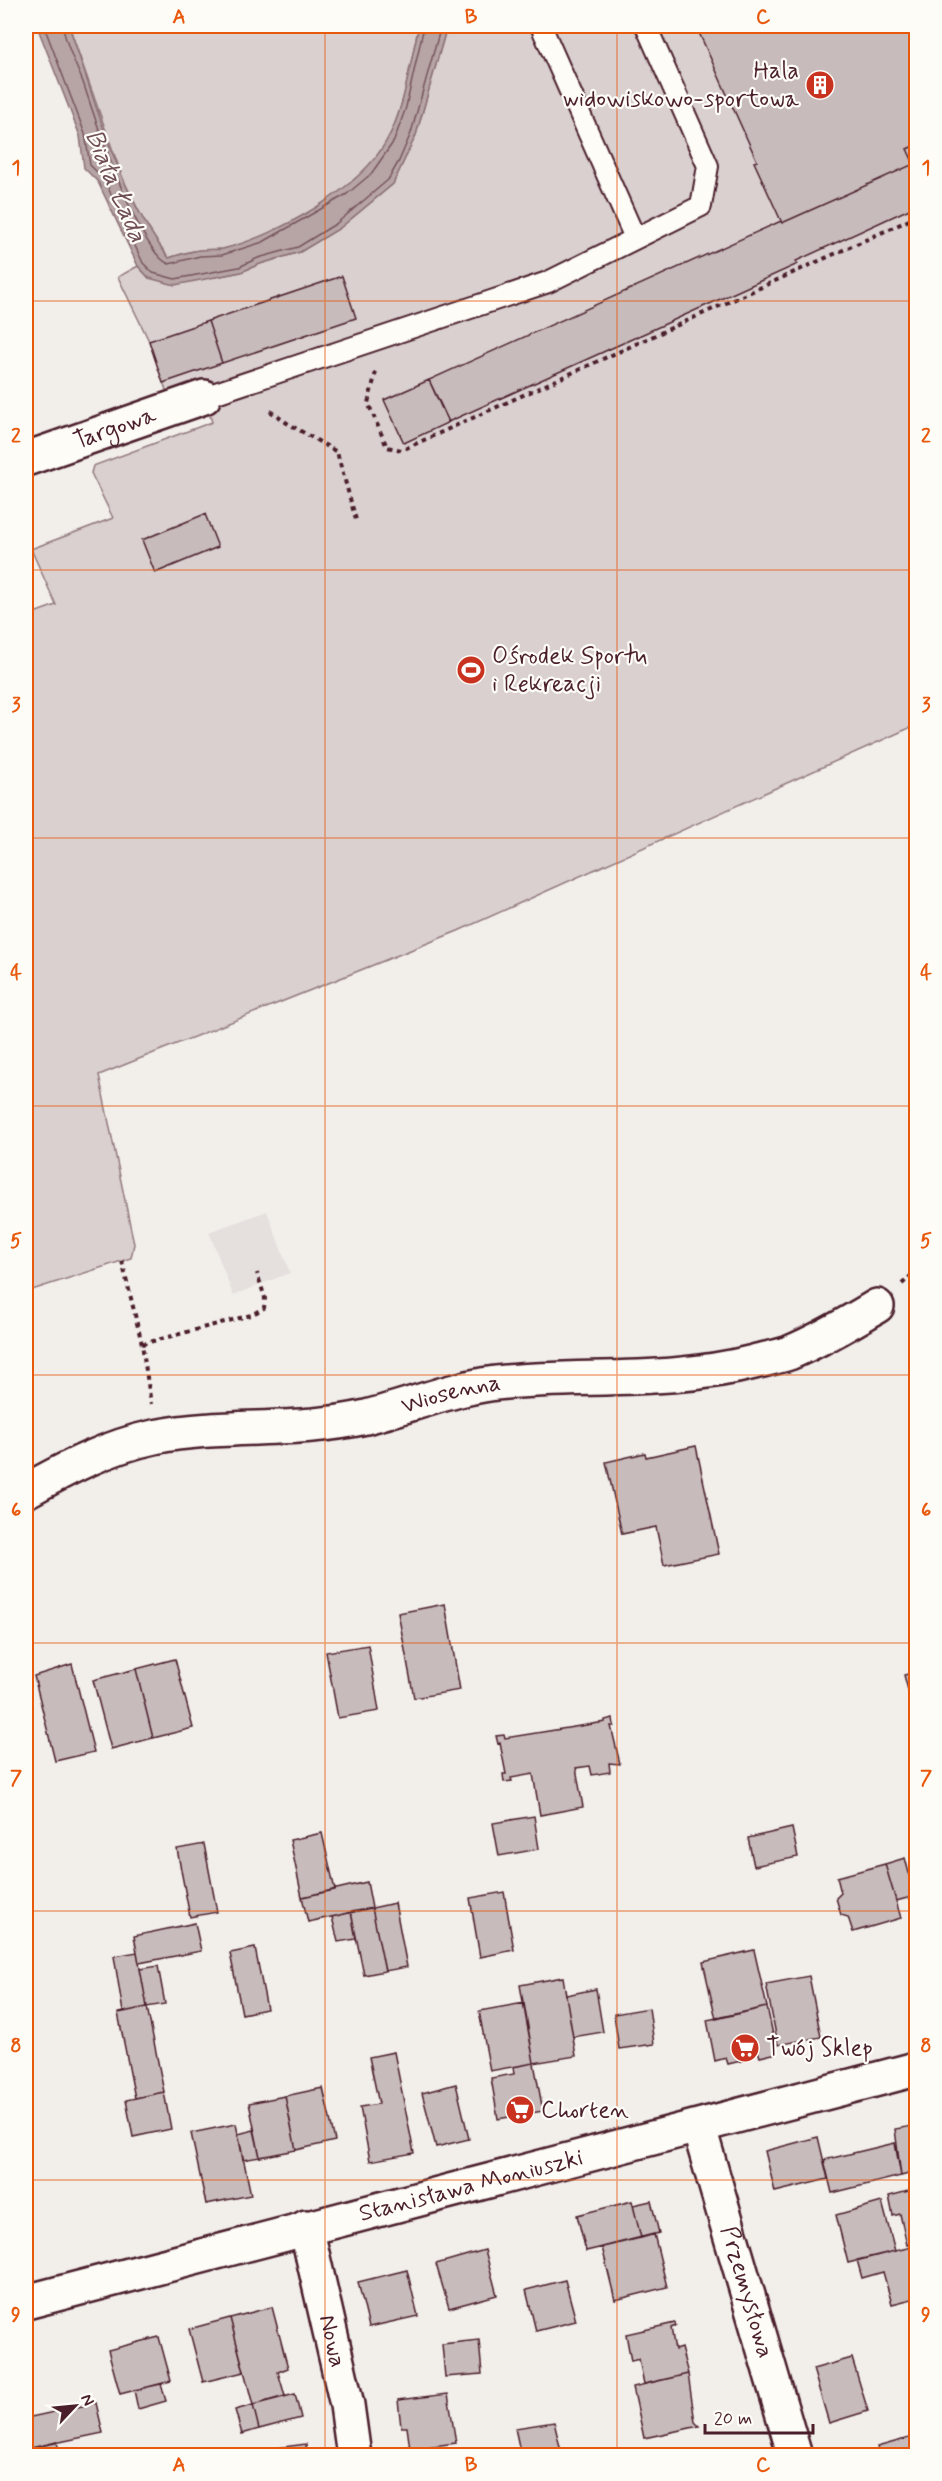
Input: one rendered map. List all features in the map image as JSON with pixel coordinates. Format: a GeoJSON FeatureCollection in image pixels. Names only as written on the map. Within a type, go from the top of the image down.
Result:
{"type":"FeatureCollection","features":[{"type":"Feature","properties":{"kind":"street","name":"Targowa"},"geometry":{"type":"LineString","coordinates":[[26,459],[204,398]]}},
{"type":"Feature","properties":{"kind":"street","name":"Wiosenna"},"geometry":{"type":"LineString","coordinates":[[26,1491],[83,1460],[114,1448],[156,1437],[319,1424],[366,1417],[459,1388],[506,1382],[644,1378],[735,1367],[787,1353],[838,1330],[877,1306]]}},
{"type":"Feature","properties":{"kind":"street","name":"Stanisława Moniuszki"},"geometry":{"type":"LineString","coordinates":[[26,2302],[916,2069]]}},
{"type":"Feature","properties":{"kind":"street","name":"Przemysłowa"},"geometry":{"type":"LineString","coordinates":[[699,2127],[795,2456]]}},
{"type":"Feature","properties":{"kind":"street","name":"Nowa"},"geometry":{"type":"LineString","coordinates":[[306,2227],[347,2405],[354,2456]]}},
{"type":"Feature","properties":{"kind":"lane"},"geometry":{"type":"LineString","coordinates":[[541,26],[635,238]]}},
{"type":"Feature","properties":{"kind":"lane"},"geometry":{"type":"LineString","coordinates":[[204,398],[548,282],[701,206],[708,166],[646,26]]}},
{"type":"Feature","properties":{"kind":"path"},"geometry":{"type":"LineString","coordinates":[[376,372],[368,404],[387,447],[402,450],[916,217]]}},
{"type":"Feature","properties":{"kind":"path"},"geometry":{"type":"LineString","coordinates":[[270,411],[337,452],[356,520]]}},
{"type":"Feature","properties":{"kind":"path"},"geometry":{"type":"LineString","coordinates":[[122,1261],[142,1344],[156,1437]]}},
{"type":"Feature","properties":{"kind":"path"},"geometry":{"type":"LineString","coordinates":[[142,1344],[251,1315],[264,1308],[264,1298],[257,1273]]}},
{"type":"Feature","properties":{"kind":"shaded area"},"geometry":{"type":"Polygon","coordinates":[[[69,26],[419,26],[403,100],[393,128],[375,158],[358,176],[315,208],[267,234],[223,249],[184,253],[169,258],[147,228],[123,179],[69,26]]]}},
{"type":"Feature","properties":{"kind":"shaded area","name":"Ośrodek Sportu i Rekreacji"},"geometry":{"type":"Polygon","coordinates":[[[447,26],[916,26],[916,725],[458,931],[99,1075],[134,1244],[131,1258],[26,1292],[26,616],[56,605],[31,549],[113,518],[91,473],[93,466],[212,422],[204,397],[167,393],[149,341],[118,277],[138,266],[149,278],[215,277],[241,272],[300,252],[340,228],[393,184],[416,135],[447,26]]]}},
{"type":"Feature","properties":{"kind":"shaded area"},"geometry":{"type":"Polygon","coordinates":[[[267,1211],[290,1273],[233,1295],[209,1232],[267,1211]]]}},
{"type":"Feature","properties":{"kind":"water","name":"Biała Łada"},"geometry":{"type":"Polygon","coordinates":[[[37,26],[69,26],[122,176],[151,233],[169,258],[244,243],[291,222],[338,193],[375,158],[393,128],[403,100],[419,26],[447,26],[416,135],[393,184],[340,228],[300,252],[241,272],[175,285],[149,278],[138,266],[98,182],[84,168],[80,136],[37,26]]]}},
{"type":"Feature","properties":{"kind":"building","name":"Hala widowiskowo-sportowa"},"geometry":{"type":"Polygon","coordinates":[[[696,26],[916,26],[916,145],[907,149],[914,164],[782,223],[754,162],[757,161],[696,26]]]}},
{"type":"Feature","properties":{"kind":"building"},"geometry":{"type":"Polygon","coordinates":[[[916,145],[916,206],[796,261],[798,264],[448,422],[429,380],[781,221],[782,223],[914,164],[907,149],[916,145]]]}},
{"type":"Feature","properties":{"kind":"building"},"geometry":{"type":"Polygon","coordinates":[[[342,276],[356,318],[222,363],[208,321],[342,276]]]}},
{"type":"Feature","properties":{"kind":"building"},"geometry":{"type":"Polygon","coordinates":[[[208,321],[222,363],[163,383],[149,341],[208,321]]]}},
{"type":"Feature","properties":{"kind":"building"},"geometry":{"type":"Polygon","coordinates":[[[429,380],[449,422],[404,443],[384,400],[429,380]]]}},
{"type":"Feature","properties":{"kind":"building"},"geometry":{"type":"Polygon","coordinates":[[[205,514],[218,547],[155,573],[142,540],[205,514]]]}},
{"type":"Feature","properties":{"kind":"building"},"geometry":{"type":"Polygon","coordinates":[[[696,1446],[719,1554],[664,1565],[656,1527],[622,1534],[606,1462],[645,1453],[646,1457],[696,1446]]]}},
{"type":"Feature","properties":{"kind":"building"},"geometry":{"type":"Polygon","coordinates":[[[445,1604],[460,1690],[414,1698],[398,1613],[445,1604]]]}},
{"type":"Feature","properties":{"kind":"building"},"geometry":{"type":"Polygon","coordinates":[[[368,1645],[379,1711],[338,1718],[326,1652],[368,1645]]]}},
{"type":"Feature","properties":{"kind":"building"},"geometry":{"type":"Polygon","coordinates":[[[175,1659],[193,1728],[153,1738],[136,1669],[175,1659]]]}},
{"type":"Feature","properties":{"kind":"building"},"geometry":{"type":"Polygon","coordinates":[[[72,1664],[94,1752],[55,1761],[34,1676],[72,1664]]]}},
{"type":"Feature","properties":{"kind":"building"},"geometry":{"type":"Polygon","coordinates":[[[136,1669],[153,1738],[111,1749],[93,1680],[136,1669]]]}},
{"type":"Feature","properties":{"kind":"building"},"geometry":{"type":"Polygon","coordinates":[[[916,1672],[916,1708],[913,1709],[904,1675],[916,1672]]]}},
{"type":"Feature","properties":{"kind":"building"},"geometry":{"type":"Polygon","coordinates":[[[613,1718],[614,1726],[611,1726],[620,1764],[609,1763],[610,1772],[592,1775],[590,1766],[576,1768],[583,1807],[540,1815],[533,1774],[511,1778],[512,1781],[504,1782],[503,1774],[506,1774],[500,1743],[498,1744],[496,1736],[504,1735],[505,1738],[605,1722],[613,1718]]]}},
{"type":"Feature","properties":{"kind":"building"},"geometry":{"type":"Polygon","coordinates":[[[534,1816],[539,1849],[499,1856],[493,1823],[534,1816]]]}},
{"type":"Feature","properties":{"kind":"building"},"geometry":{"type":"Polygon","coordinates":[[[792,1828],[798,1857],[754,1866],[748,1838],[792,1828]]]}},
{"type":"Feature","properties":{"kind":"building"},"geometry":{"type":"Polygon","coordinates":[[[322,1833],[335,1890],[302,1897],[290,1840],[322,1833]]]}},
{"type":"Feature","properties":{"kind":"building"},"geometry":{"type":"Polygon","coordinates":[[[204,1844],[217,1912],[190,1917],[177,1849],[204,1844]]]}},
{"type":"Feature","properties":{"kind":"building"},"geometry":{"type":"Polygon","coordinates":[[[905,1858],[915,1896],[896,1901],[885,1864],[905,1858]]]}},
{"type":"Feature","properties":{"kind":"building"},"geometry":{"type":"Polygon","coordinates":[[[885,1864],[901,1918],[853,1932],[848,1917],[841,1915],[836,1898],[841,1893],[837,1877],[885,1864]]]}},
{"type":"Feature","properties":{"kind":"building"},"geometry":{"type":"Polygon","coordinates":[[[367,1882],[372,1908],[308,1922],[302,1897],[367,1882]]]}},
{"type":"Feature","properties":{"kind":"building"},"geometry":{"type":"Polygon","coordinates":[[[504,1892],[514,1950],[480,1957],[470,1898],[504,1892]]]}},
{"type":"Feature","properties":{"kind":"building"},"geometry":{"type":"Polygon","coordinates":[[[395,1903],[407,1967],[385,1971],[372,1908],[395,1903]]]}},
{"type":"Feature","properties":{"kind":"building"},"geometry":{"type":"Polygon","coordinates":[[[372,1908],[385,1971],[364,1975],[351,1912],[372,1908]]]}},
{"type":"Feature","properties":{"kind":"building"},"geometry":{"type":"Polygon","coordinates":[[[351,1912],[356,1939],[338,1942],[332,1917],[351,1912]]]}},
{"type":"Feature","properties":{"kind":"building"},"geometry":{"type":"Polygon","coordinates":[[[195,1923],[201,1951],[139,1963],[134,1936],[195,1923]]]}},
{"type":"Feature","properties":{"kind":"building"},"geometry":{"type":"Polygon","coordinates":[[[255,1948],[267,2009],[242,2014],[230,1953],[255,1948]]]}},
{"type":"Feature","properties":{"kind":"building"},"geometry":{"type":"Polygon","coordinates":[[[754,1950],[767,2007],[716,2019],[703,1962],[754,1950]]]}},
{"type":"Feature","properties":{"kind":"building"},"geometry":{"type":"Polygon","coordinates":[[[137,1952],[147,2007],[123,2012],[114,1956],[137,1952]]]}},
{"type":"Feature","properties":{"kind":"building"},"geometry":{"type":"Polygon","coordinates":[[[158,1966],[165,2004],[147,2007],[140,1969],[158,1966]]]}},
{"type":"Feature","properties":{"kind":"building"},"geometry":{"type":"Polygon","coordinates":[[[809,1976],[821,2037],[778,2045],[766,1984],[809,1976]]]}},
{"type":"Feature","properties":{"kind":"building"},"geometry":{"type":"Polygon","coordinates":[[[563,1977],[576,2056],[534,2063],[520,1985],[563,1977]]]}},
{"type":"Feature","properties":{"kind":"building"},"geometry":{"type":"Polygon","coordinates":[[[596,1989],[603,2032],[573,2037],[566,1995],[596,1989]]]}},
{"type":"Feature","properties":{"kind":"building"},"geometry":{"type":"Polygon","coordinates":[[[524,2003],[534,2063],[490,2071],[479,2011],[524,2003]]]}},
{"type":"Feature","properties":{"kind":"building"},"geometry":{"type":"Polygon","coordinates":[[[147,2007],[164,2092],[135,2098],[118,2013],[147,2007]]]}},
{"type":"Feature","properties":{"kind":"building"},"geometry":{"type":"Polygon","coordinates":[[[767,2007],[777,2053],[760,2057],[758,2051],[743,2054],[745,2060],[728,2064],[726,2058],[715,2061],[707,2020],[767,2007]]]}},
{"type":"Feature","properties":{"kind":"building"},"geometry":{"type":"Polygon","coordinates":[[[649,2008],[654,2044],[619,2049],[614,2014],[649,2008]]]}},
{"type":"Feature","properties":{"kind":"building"},"geometry":{"type":"Polygon","coordinates":[[[394,2052],[414,2153],[370,2161],[360,2107],[379,2104],[369,2057],[394,2052]]]}},
{"type":"Feature","properties":{"kind":"building"},"geometry":{"type":"Polygon","coordinates":[[[534,2063],[543,2111],[498,2119],[491,2078],[514,2074],[513,2067],[534,2063]]]}},
{"type":"Feature","properties":{"kind":"building"},"geometry":{"type":"Polygon","coordinates":[[[456,2084],[469,2139],[436,2147],[422,2093],[456,2084]]]}},
{"type":"Feature","properties":{"kind":"building"},"geometry":{"type":"Polygon","coordinates":[[[323,2088],[335,2141],[296,2150],[285,2096],[323,2088]]]}},
{"type":"Feature","properties":{"kind":"building"},"geometry":{"type":"Polygon","coordinates":[[[164,2092],[171,2129],[133,2137],[126,2100],[164,2092]]]}},
{"type":"Feature","properties":{"kind":"building"},"geometry":{"type":"Polygon","coordinates":[[[285,2096],[296,2150],[260,2157],[249,2103],[285,2096]]]}},
{"type":"Feature","properties":{"kind":"building"},"geometry":{"type":"Polygon","coordinates":[[[236,2124],[251,2195],[206,2204],[191,2133],[236,2124]]]}},
{"type":"Feature","properties":{"kind":"building"},"geometry":{"type":"Polygon","coordinates":[[[912,2126],[916,2148],[916,2172],[901,2176],[895,2129],[912,2126]]]}},
{"type":"Feature","properties":{"kind":"building"},"geometry":{"type":"Polygon","coordinates":[[[254,2130],[260,2157],[243,2160],[238,2134],[254,2130]]]}},
{"type":"Feature","properties":{"kind":"building"},"geometry":{"type":"Polygon","coordinates":[[[818,2137],[828,2179],[775,2192],[765,2151],[818,2137]]]}},
{"type":"Feature","properties":{"kind":"building"},"geometry":{"type":"Polygon","coordinates":[[[895,2143],[901,2176],[832,2193],[824,2160],[895,2143]]]}},
{"type":"Feature","properties":{"kind":"building"},"geometry":{"type":"Polygon","coordinates":[[[916,2189],[916,2243],[907,2245],[900,2214],[893,2216],[889,2196],[916,2189]]]}},
{"type":"Feature","properties":{"kind":"building"},"geometry":{"type":"Polygon","coordinates":[[[632,2201],[641,2238],[586,2251],[577,2215],[632,2201]]]}},
{"type":"Feature","properties":{"kind":"building"},"geometry":{"type":"Polygon","coordinates":[[[651,2201],[659,2233],[641,2238],[633,2205],[651,2201]]]}},
{"type":"Feature","properties":{"kind":"building"},"geometry":{"type":"Polygon","coordinates":[[[882,2202],[895,2251],[848,2263],[836,2215],[882,2202]]]}},
{"type":"Feature","properties":{"kind":"building"},"geometry":{"type":"Polygon","coordinates":[[[654,2234],[667,2287],[615,2300],[602,2247],[654,2234]]]}},
{"type":"Feature","properties":{"kind":"building"},"geometry":{"type":"Polygon","coordinates":[[[916,2246],[916,2298],[892,2304],[883,2272],[862,2278],[857,2260],[916,2246]]]}},
{"type":"Feature","properties":{"kind":"building"},"geometry":{"type":"Polygon","coordinates":[[[485,2250],[497,2295],[449,2308],[436,2264],[485,2250]]]}},
{"type":"Feature","properties":{"kind":"building"},"geometry":{"type":"Polygon","coordinates":[[[407,2270],[418,2316],[369,2327],[358,2282],[407,2270]]]}},
{"type":"Feature","properties":{"kind":"building"},"geometry":{"type":"Polygon","coordinates":[[[565,2280],[576,2321],[536,2331],[526,2290],[565,2280]]]}},
{"type":"Feature","properties":{"kind":"building"},"geometry":{"type":"Polygon","coordinates":[[[272,2307],[288,2368],[278,2372],[285,2396],[253,2405],[230,2318],[272,2307]]]}},
{"type":"Feature","properties":{"kind":"building"},"geometry":{"type":"Polygon","coordinates":[[[230,2318],[244,2372],[203,2382],[189,2329],[230,2318]]]}},
{"type":"Feature","properties":{"kind":"building"},"geometry":{"type":"Polygon","coordinates":[[[675,2323],[676,2326],[671,2328],[675,2350],[681,2348],[688,2374],[644,2384],[639,2359],[631,2361],[626,2334],[675,2323]]]}},
{"type":"Feature","properties":{"kind":"building"},"geometry":{"type":"Polygon","coordinates":[[[159,2337],[171,2381],[120,2394],[108,2350],[159,2337]]]}},
{"type":"Feature","properties":{"kind":"building"},"geometry":{"type":"Polygon","coordinates":[[[479,2340],[482,2374],[445,2377],[442,2344],[479,2340]]]}},
{"type":"Feature","properties":{"kind":"building"},"geometry":{"type":"Polygon","coordinates":[[[852,2358],[868,2411],[829,2423],[813,2369],[852,2358]]]}},
{"type":"Feature","properties":{"kind":"building"},"geometry":{"type":"Polygon","coordinates":[[[688,2374],[695,2422],[699,2426],[644,2438],[633,2387],[688,2374]]]}},
{"type":"Feature","properties":{"kind":"building"},"geometry":{"type":"Polygon","coordinates":[[[161,2384],[166,2401],[138,2409],[134,2390],[161,2384]]]}},
{"type":"Feature","properties":{"kind":"building"},"geometry":{"type":"Polygon","coordinates":[[[295,2394],[301,2418],[259,2429],[253,2405],[295,2394]]]}},
{"type":"Feature","properties":{"kind":"building"},"geometry":{"type":"Polygon","coordinates":[[[448,2394],[456,2443],[410,2449],[407,2427],[401,2427],[398,2400],[448,2394]]]}},
{"type":"Feature","properties":{"kind":"building"},"geometry":{"type":"Polygon","coordinates":[[[96,2403],[103,2433],[26,2449],[26,2418],[96,2403]]]}},
{"type":"Feature","properties":{"kind":"building"},"geometry":{"type":"Polygon","coordinates":[[[253,2405],[259,2429],[242,2434],[235,2410],[253,2405]]]}},
{"type":"Feature","properties":{"kind":"building"},"geometry":{"type":"Polygon","coordinates":[[[554,2422],[561,2451],[521,2456],[515,2428],[554,2422]]]}},
{"type":"Feature","properties":{"kind":"building"},"geometry":{"type":"Polygon","coordinates":[[[916,2436],[916,2456],[880,2456],[877,2447],[916,2436]]]}},
{"type":"Feature","properties":{"kind":"building"},"geometry":{"type":"Polygon","coordinates":[[[57,2442],[60,2456],[26,2456],[26,2449],[57,2442]]]}},
{"type":"Feature","properties":{"kind":"building"},"geometry":{"type":"Polygon","coordinates":[[[306,2444],[307,2456],[261,2456],[260,2450],[306,2444]]]}},
{"type":"Feature","properties":{"kind":"building"},"geometry":{"type":"Polygon","coordinates":[[[606,2450],[607,2456],[581,2456],[606,2450]]]}},
{"type":"Feature","properties":{"kind":"building"},"geometry":{"type":"Polygon","coordinates":[[[561,2451],[562,2456],[534,2456],[561,2451]]]}},
{"type":"Feature","properties":{"kind":"place","name":"Hala widowiskowo-sportowa"},"geometry":{"type":"Point","coordinates":[820,85]}},
{"type":"Feature","properties":{"kind":"place","name":"Ośrodek Sportu i Rekreacji"},"geometry":{"type":"Point","coordinates":[471,670]}},
{"type":"Feature","properties":{"kind":"place","name":"Twój Sklep"},"geometry":{"type":"Point","coordinates":[745,2048]}},
{"type":"Feature","properties":{"kind":"place","name":"Chorten"},"geometry":{"type":"Point","coordinates":[520,2110]}}]}
